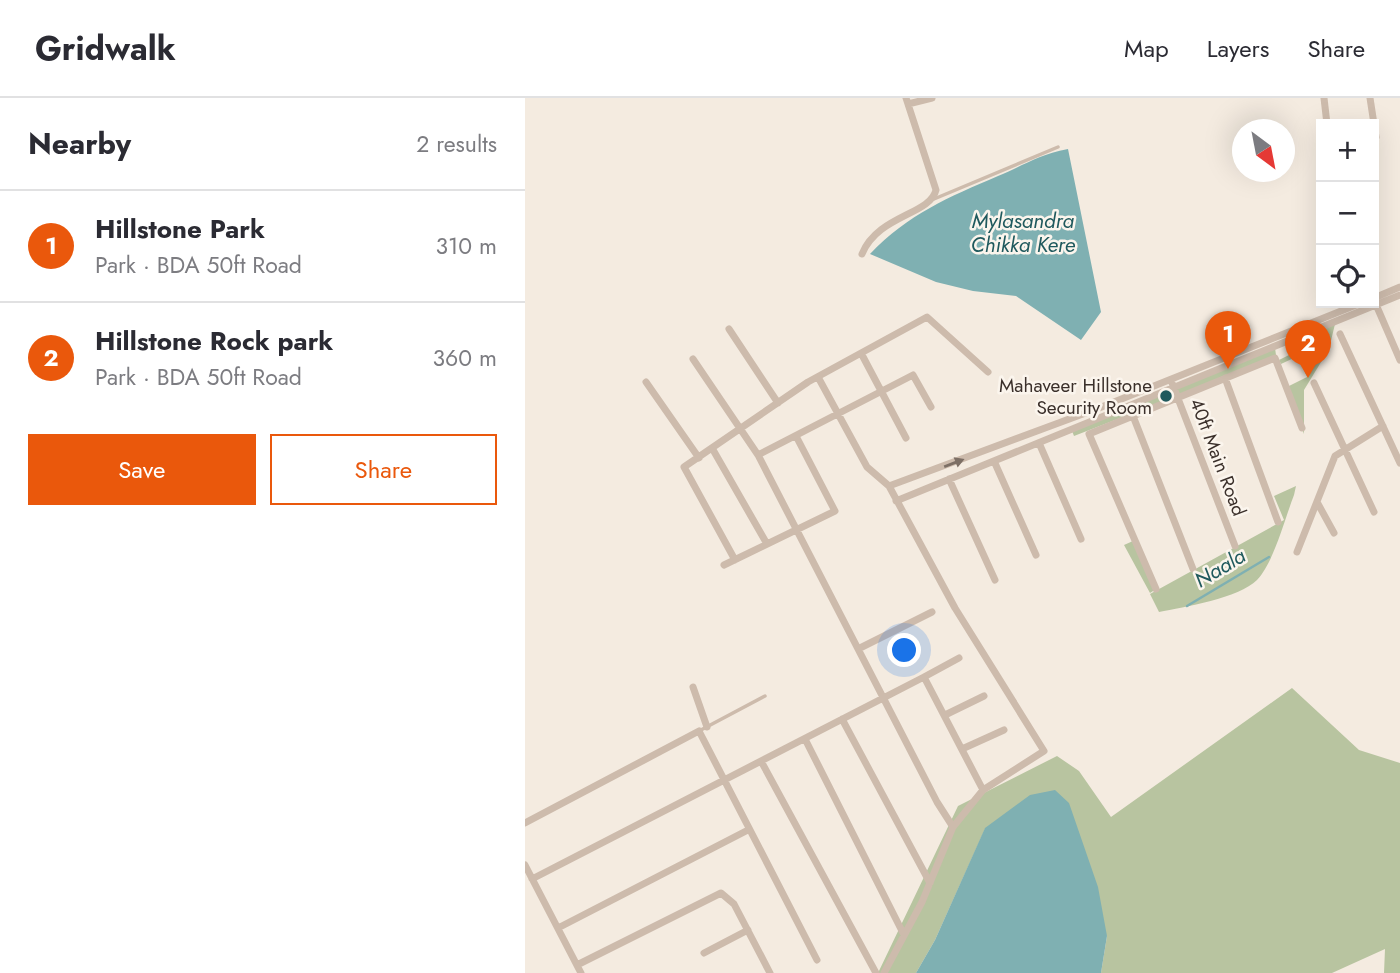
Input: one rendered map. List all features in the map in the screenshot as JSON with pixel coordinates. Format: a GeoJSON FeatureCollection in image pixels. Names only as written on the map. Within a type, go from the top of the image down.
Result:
{"type":"FeatureCollection","features":[{"type":"Feature","properties":{"kind":"street"},"geometry":{"type":"LineString","coordinates":[[862,254],[875,232],[932,200],[936,190],[907,101],[932,98]]}},
{"type":"Feature","properties":{"kind":"street"},"geometry":{"type":"LineString","coordinates":[[1324,98],[1326,119]]}},
{"type":"Feature","properties":{"kind":"street"},"geometry":{"type":"LineString","coordinates":[[1370,98],[1373,119]]}},
{"type":"Feature","properties":{"kind":"street"},"geometry":{"type":"LineString","coordinates":[[1379,298],[1400,286]]}},
{"type":"Feature","properties":{"kind":"street"},"geometry":{"type":"LineString","coordinates":[[1379,300],[1400,295]]}},
{"type":"Feature","properties":{"kind":"street"},"geometry":{"type":"LineString","coordinates":[[896,501],[1039,443],[1171,382],[1349,308]]}},
{"type":"Feature","properties":{"kind":"street"},"geometry":{"type":"LineString","coordinates":[[889,486],[1171,382],[1356,308]]}},
{"type":"Feature","properties":{"kind":"street"},"geometry":{"type":"LineString","coordinates":[[1377,308],[1400,360]]}},
{"type":"Feature","properties":{"kind":"street"},"geometry":{"type":"LineString","coordinates":[[734,560],[684,467],[818,377],[927,317],[988,372]]}},
{"type":"Feature","properties":{"kind":"street"},"geometry":{"type":"LineString","coordinates":[[729,329],[778,403]]}},
{"type":"Feature","properties":{"kind":"street"},"geometry":{"type":"LineString","coordinates":[[1340,334],[1400,463]]}},
{"type":"Feature","properties":{"kind":"street"},"geometry":{"type":"LineString","coordinates":[[861,353],[906,438]]}},
{"type":"Feature","properties":{"kind":"street"},"geometry":{"type":"LineString","coordinates":[[1156,589],[1089,434],[1275,358],[1302,428]]}},
{"type":"Feature","properties":{"kind":"street"},"geometry":{"type":"LineString","coordinates":[[693,359],[758,455],[885,696],[937,802],[953,827]]}},
{"type":"Feature","properties":{"kind":"street"},"geometry":{"type":"LineString","coordinates":[[758,455],[913,375],[931,407]]}},
{"type":"Feature","properties":{"kind":"street"},"geometry":{"type":"LineString","coordinates":[[818,377],[867,467],[889,486],[955,608],[1044,751],[983,790],[953,827],[930,883],[884,973]]}},
{"type":"Feature","properties":{"kind":"street"},"geometry":{"type":"LineString","coordinates":[[1225,377],[1278,522]]}},
{"type":"Feature","properties":{"kind":"street"},"geometry":{"type":"LineString","coordinates":[[646,382],[699,458]]}},
{"type":"Feature","properties":{"kind":"street","name":"40ft Main Road"},"geometry":{"type":"LineString","coordinates":[[1171,382],[1235,546]]}},
{"type":"Feature","properties":{"kind":"street"},"geometry":{"type":"LineString","coordinates":[[1314,383],[1374,512]]}},
{"type":"Feature","properties":{"kind":"street"},"geometry":{"type":"LineString","coordinates":[[1133,416],[1193,569]]}},
{"type":"Feature","properties":{"kind":"street"},"geometry":{"type":"LineString","coordinates":[[1297,552],[1335,456],[1383,426]]}},
{"type":"Feature","properties":{"kind":"street"},"geometry":{"type":"LineString","coordinates":[[724,565],[835,512],[796,436]]}},
{"type":"Feature","properties":{"kind":"street"},"geometry":{"type":"LineString","coordinates":[[1039,443],[1080,539]]}},
{"type":"Feature","properties":{"kind":"street"},"geometry":{"type":"LineString","coordinates":[[712,448],[767,544]]}},
{"type":"Feature","properties":{"kind":"street"},"geometry":{"type":"LineString","coordinates":[[994,461],[1036,555]]}},
{"type":"Feature","properties":{"kind":"street"},"geometry":{"type":"LineString","coordinates":[[949,479],[995,580]]}},
{"type":"Feature","properties":{"kind":"street"},"geometry":{"type":"LineString","coordinates":[[1317,502],[1335,533]]}},
{"type":"Feature","properties":{"kind":"street"},"geometry":{"type":"LineString","coordinates":[[860,648],[932,612]]}},
{"type":"Feature","properties":{"kind":"street"},"geometry":{"type":"LineString","coordinates":[[532,879],[959,658]]}},
{"type":"Feature","properties":{"kind":"street"},"geometry":{"type":"LineString","coordinates":[[924,677],[983,790]]}},
{"type":"Feature","properties":{"kind":"street"},"geometry":{"type":"LineString","coordinates":[[694,687],[703,729],[724,781],[817,960]]}},
{"type":"Feature","properties":{"kind":"street"},"geometry":{"type":"LineString","coordinates":[[945,715],[984,696]]}},
{"type":"Feature","properties":{"kind":"street"},"geometry":{"type":"LineString","coordinates":[[842,719],[930,883]]}},
{"type":"Feature","properties":{"kind":"street"},"geometry":{"type":"LineString","coordinates":[[525,823],[703,729]]}},
{"type":"Feature","properties":{"kind":"street"},"geometry":{"type":"LineString","coordinates":[[962,749],[1004,730]]}},
{"type":"Feature","properties":{"kind":"street"},"geometry":{"type":"LineString","coordinates":[[805,739],[903,933]]}},
{"type":"Feature","properties":{"kind":"street"},"geometry":{"type":"LineString","coordinates":[[761,761],[876,973]]}},
{"type":"Feature","properties":{"kind":"street"},"geometry":{"type":"LineString","coordinates":[[558,928],[748,830]]}},
{"type":"Feature","properties":{"kind":"street"},"geometry":{"type":"LineString","coordinates":[[525,865],[581,973]]}},
{"type":"Feature","properties":{"kind":"street"},"geometry":{"type":"LineString","coordinates":[[577,965],[721,893],[730,898],[769,971],[759,973]]}},
{"type":"Feature","properties":{"kind":"street"},"geometry":{"type":"LineString","coordinates":[[704,953],[748,930]]}},
{"type":"Feature","properties":{"kind":"lane"},"geometry":{"type":"LineString","coordinates":[[932,200],[1058,147]]}},
{"type":"Feature","properties":{"kind":"lane"},"geometry":{"type":"LineString","coordinates":[[703,729],[765,696]]}},
{"type":"Feature","properties":{"kind":"green space"},"geometry":{"type":"Polygon","coordinates":[[[1335,324],[1329,349],[1304,390],[1304,434],[1287,387],[1307,377],[1298,356],[1281,364],[1279,360],[1291,354],[1287,344],[1335,324]]]}},
{"type":"Feature","properties":{"kind":"green space"},"geometry":{"type":"Polygon","coordinates":[[[1275,348],[1276,355],[1177,397],[1173,386],[1275,348]]]}},
{"type":"Feature","properties":{"kind":"green space"},"geometry":{"type":"Polygon","coordinates":[[[1161,395],[1164,401],[1074,436],[1072,431],[1161,395]]]}},
{"type":"Feature","properties":{"kind":"green space"},"geometry":{"type":"Polygon","coordinates":[[[1296,486],[1274,551],[1257,580],[1225,597],[1159,612],[1150,594],[1284,520],[1274,496],[1296,486]]]}},
{"type":"Feature","properties":{"kind":"green space"},"geometry":{"type":"Polygon","coordinates":[[[1133,541],[1156,589],[1150,593],[1124,545],[1133,541]]]}},
{"type":"Feature","properties":{"kind":"green space"},"geometry":{"type":"Polygon","coordinates":[[[1292,688],[1359,750],[1400,763],[1400,973],[1384,973],[1385,949],[1332,973],[1101,973],[1107,936],[985,829],[935,940],[916,973],[878,973],[958,806],[1057,756],[1079,771],[1111,817],[1292,688]]]}},
{"type":"Feature","properties":{"kind":"water","name":"Mylasandra Chikka Kere"},"geometry":{"type":"Polygon","coordinates":[[[1068,149],[1101,312],[1081,340],[1016,296],[973,291],[936,282],[870,254],[899,228],[930,208],[1039,157],[1068,149]]]}},
{"type":"Feature","properties":{"kind":"water"},"geometry":{"type":"Polygon","coordinates":[[[1055,790],[1069,803],[1098,887],[1107,936],[1101,973],[916,973],[935,940],[985,828],[1030,795],[1055,790]]]}},
{"type":"Feature","properties":{"kind":"waterway","name":"Naala"},"geometry":{"type":"LineString","coordinates":[[1187,606],[1269,557]]}},
{"type":"Feature","properties":{"kind":"place","name":"Hillstone Park"},"geometry":{"type":"Point","coordinates":[1228,369]}},
{"type":"Feature","properties":{"kind":"place","name":"Hillstone Rock park"},"geometry":{"type":"Point","coordinates":[1308,378]}},
{"type":"Feature","properties":{"kind":"place","name":"Mahaveer Hillstone Security Room"},"geometry":{"type":"Point","coordinates":[1166,396]}}]}
